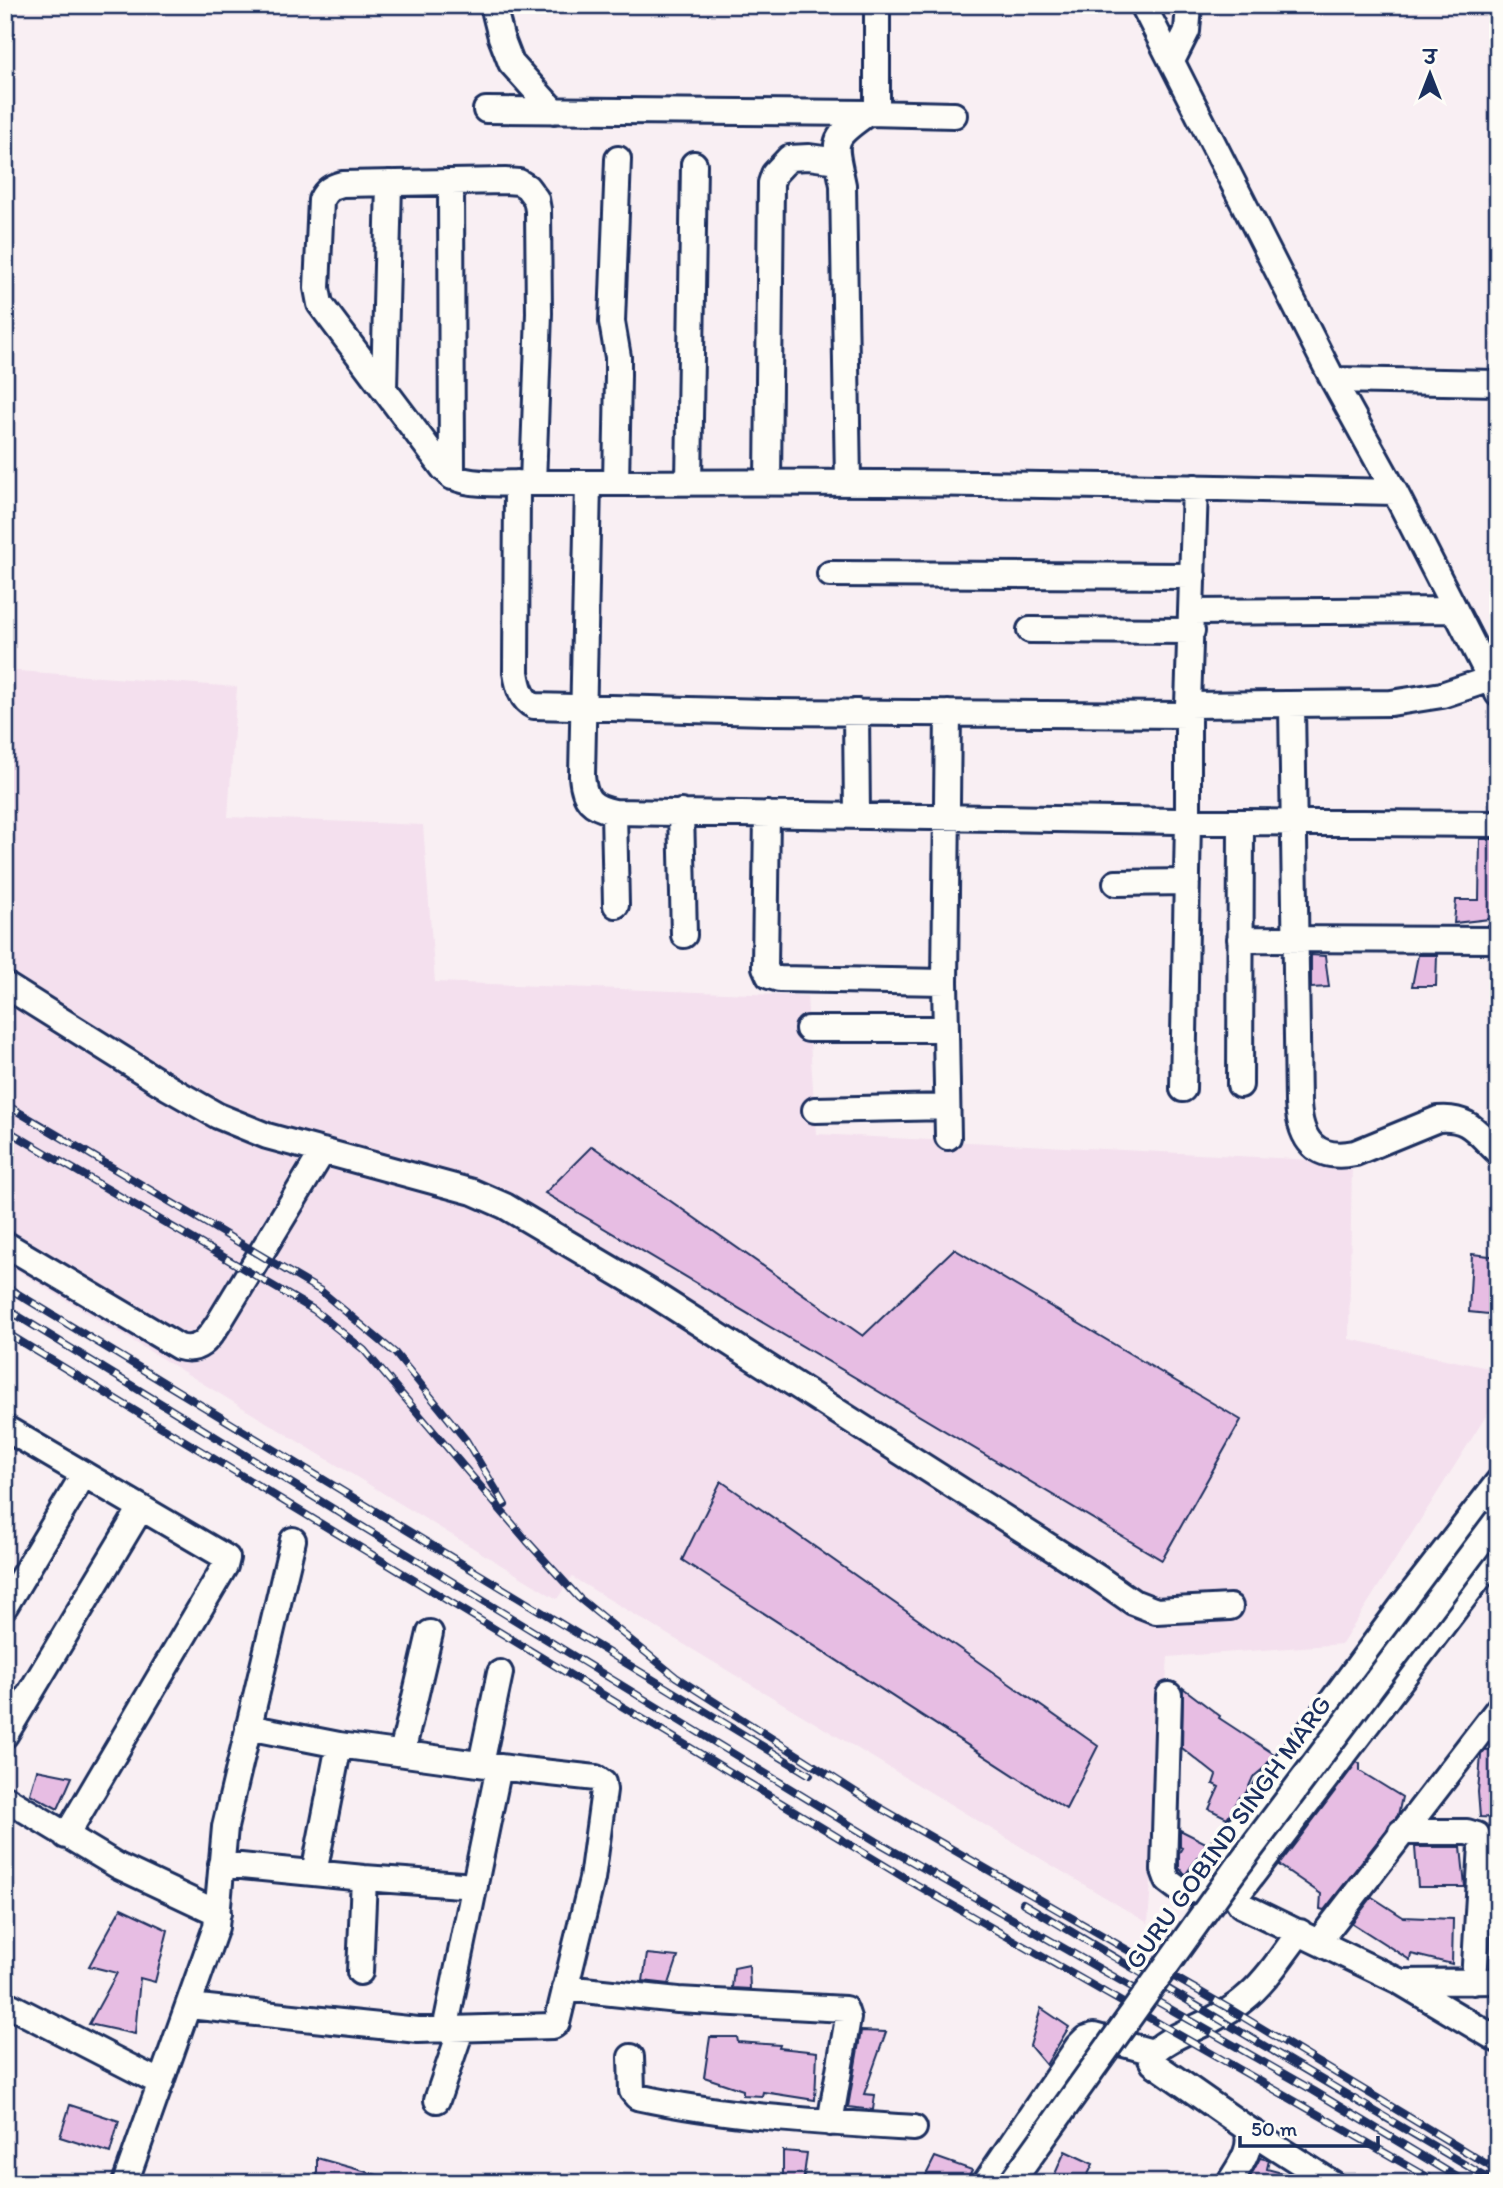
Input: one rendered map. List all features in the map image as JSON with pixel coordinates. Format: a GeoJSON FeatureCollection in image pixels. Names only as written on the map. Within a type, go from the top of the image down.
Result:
{"type":"FeatureCollection","features":[{"type":"Feature","properties":{"kind":"street"},"geometry":{"type":"LineString","coordinates":[[493,5],[511,63],[554,111]]}},
{"type":"Feature","properties":{"kind":"street"},"geometry":{"type":"LineString","coordinates":[[872,113],[877,5]]}},
{"type":"Feature","properties":{"kind":"street"},"geometry":{"type":"LineString","coordinates":[[1143,5],[1333,380],[1395,492],[1494,686],[1415,700],[1365,704],[1188,710],[948,713],[584,709],[534,706],[525,699],[516,672],[525,483],[539,313],[536,199],[532,192],[519,182],[342,184],[331,187],[321,200],[317,288],[320,304],[444,469],[452,477],[467,481],[525,483],[848,481],[1395,492]]}},
{"type":"Feature","properties":{"kind":"street"},"geometry":{"type":"LineString","coordinates":[[1171,61],[1187,31],[1189,5]]}},
{"type":"Feature","properties":{"kind":"street"},"geometry":{"type":"LineString","coordinates":[[486,110],[954,116]]}},
{"type":"Feature","properties":{"kind":"street"},"geometry":{"type":"LineString","coordinates":[[848,481],[843,185],[836,146],[841,132],[872,113]]}},
{"type":"Feature","properties":{"kind":"street"},"geometry":{"type":"LineString","coordinates":[[768,482],[771,183],[774,174],[789,158],[809,157],[838,161]]}},
{"type":"Feature","properties":{"kind":"street"},"geometry":{"type":"LineString","coordinates":[[616,483],[618,357],[612,323],[618,159]]}},
{"type":"Feature","properties":{"kind":"street"},"geometry":{"type":"LineString","coordinates":[[688,482],[694,164]]}},
{"type":"Feature","properties":{"kind":"street"},"geometry":{"type":"LineString","coordinates":[[451,182],[452,477]]}},
{"type":"Feature","properties":{"kind":"street"},"geometry":{"type":"LineString","coordinates":[[384,389],[389,183]]}},
{"type":"Feature","properties":{"kind":"street"},"geometry":{"type":"LineString","coordinates":[[1333,380],[1498,383]]}},
{"type":"Feature","properties":{"kind":"street"},"geometry":{"type":"LineString","coordinates":[[588,483],[583,788],[593,805],[614,811],[681,813],[1498,824]]}},
{"type":"Feature","properties":{"kind":"street"},"geometry":{"type":"LineString","coordinates":[[1183,1089],[1188,710],[1195,487]]}},
{"type":"Feature","properties":{"kind":"street"},"geometry":{"type":"LineString","coordinates":[[830,574],[1193,576]]}},
{"type":"Feature","properties":{"kind":"street"},"geometry":{"type":"LineString","coordinates":[[1030,629],[1455,610]]}},
{"type":"Feature","properties":{"kind":"street"},"geometry":{"type":"LineString","coordinates":[[1292,705],[1298,1116],[1306,1139],[1330,1154],[1343,1156],[1438,1119],[1450,1118],[1460,1119],[1469,1125],[1498,1152]]}},
{"type":"Feature","properties":{"kind":"street"},"geometry":{"type":"LineString","coordinates":[[856,712],[857,815]]}},
{"type":"Feature","properties":{"kind":"street"},"geometry":{"type":"LineString","coordinates":[[948,713],[945,982],[948,1137]]}},
{"type":"Feature","properties":{"kind":"street"},"geometry":{"type":"LineString","coordinates":[[614,811],[616,905]]}},
{"type":"Feature","properties":{"kind":"street"},"geometry":{"type":"LineString","coordinates":[[681,813],[684,935]]}},
{"type":"Feature","properties":{"kind":"street"},"geometry":{"type":"LineString","coordinates":[[767,814],[765,967],[769,976],[779,979],[945,982]]}},
{"type":"Feature","properties":{"kind":"street"},"geometry":{"type":"LineString","coordinates":[[1240,1085],[1241,822]]}},
{"type":"Feature","properties":{"kind":"street"},"geometry":{"type":"LineString","coordinates":[[1116,883],[1187,882]]}},
{"type":"Feature","properties":{"kind":"street"},"geometry":{"type":"LineString","coordinates":[[1240,939],[1498,940]]}},
{"type":"Feature","properties":{"kind":"street"},"geometry":{"type":"LineString","coordinates":[[5,985],[218,1116],[267,1136],[473,1192],[505,1206],[647,1290],[1133,1602],[1156,1611],[1230,1607]]}},
{"type":"Feature","properties":{"kind":"street"},"geometry":{"type":"LineString","coordinates":[[808,1029],[946,1029]]}},
{"type":"Feature","properties":{"kind":"street"},"geometry":{"type":"LineString","coordinates":[[815,1110],[947,1107]]}},
{"type":"Feature","properties":{"kind":"street"},"geometry":{"type":"LineString","coordinates":[[5,1244],[179,1347],[187,1350],[195,1348],[206,1340],[218,1324],[323,1151]]}},
{"type":"Feature","properties":{"kind":"street"},"geometry":{"type":"LineString","coordinates":[[5,1428],[221,1553],[227,1562],[66,1836]]}},
{"type":"Feature","properties":{"kind":"street"},"geometry":{"type":"LineString","coordinates":[[5,1606],[84,1474]]}},
{"type":"Feature","properties":{"kind":"street"},"geometry":{"type":"LineString","coordinates":[[1169,1695],[1164,1870],[1168,1881],[1179,1892],[1184,1893],[1194,1888],[1394,1617],[1498,1482]]}},
{"type":"Feature","properties":{"kind":"street"},"geometry":{"type":"LineString","coordinates":[[5,1735],[141,1508]]}},
{"type":"Feature","properties":{"kind":"street","name":"GURU GOBIND SINGH MARG"},"geometry":{"type":"LineString","coordinates":[[1011,2183],[1234,1871],[1498,1520]]}},
{"type":"Feature","properties":{"kind":"street"},"geometry":{"type":"LineString","coordinates":[[125,2183],[214,1937],[225,1826],[293,1540]]}},
{"type":"Feature","properties":{"kind":"street"},"geometry":{"type":"LineString","coordinates":[[1498,1553],[1237,1895],[1241,1905],[1401,1982],[1498,2040]]}},
{"type":"Feature","properties":{"kind":"street"},"geometry":{"type":"LineString","coordinates":[[402,1753],[430,1633]]}},
{"type":"Feature","properties":{"kind":"street"},"geometry":{"type":"LineString","coordinates":[[437,2100],[453,2030],[453,1981],[475,1886],[500,1673]]}},
{"type":"Feature","properties":{"kind":"street"},"geometry":{"type":"LineString","coordinates":[[1332,2183],[1246,2128],[1153,2063],[1150,2057],[1153,2052],[1244,1999],[1310,1937],[1401,1832],[1498,1709]]}},
{"type":"Feature","properties":{"kind":"street"},"geometry":{"type":"LineString","coordinates":[[189,2006],[404,2029],[553,2026],[557,2023],[592,1879],[604,1786],[596,1778],[339,1745],[248,1727]]}},
{"type":"Feature","properties":{"kind":"street"},"geometry":{"type":"LineString","coordinates":[[314,1873],[339,1745]]}},
{"type":"Feature","properties":{"kind":"street"},"geometry":{"type":"LineString","coordinates":[[5,1798],[118,1866],[218,1913]]}},
{"type":"Feature","properties":{"kind":"street"},"geometry":{"type":"LineString","coordinates":[[1401,1832],[1467,1832],[1478,1835],[1482,1844],[1486,1982],[1401,1982]]}},
{"type":"Feature","properties":{"kind":"street"},"geometry":{"type":"LineString","coordinates":[[221,1864],[475,1886]]}},
{"type":"Feature","properties":{"kind":"street"},"geometry":{"type":"LineString","coordinates":[[360,1972],[364,1878]]}},
{"type":"Feature","properties":{"kind":"street"},"geometry":{"type":"LineString","coordinates":[[565,1988],[678,2000],[845,2009],[848,2018],[830,2123]]}},
{"type":"Feature","properties":{"kind":"street"},"geometry":{"type":"LineString","coordinates":[[5,2003],[161,2083]]}},
{"type":"Feature","properties":{"kind":"street"},"geometry":{"type":"LineString","coordinates":[[985,2183],[1085,2039],[1094,2036],[1153,2052]]}},
{"type":"Feature","properties":{"kind":"street"},"geometry":{"type":"LineString","coordinates":[[631,2057],[632,2091],[637,2097],[695,2109],[795,2121],[915,2128]]}},
{"type":"Feature","properties":{"kind":"street"},"geometry":{"type":"LineString","coordinates":[[1229,2183],[1247,2150],[1249,2141],[1246,2128]]}},
{"type":"Feature","properties":{"kind":"shaded area"},"geometry":{"type":"Polygon","coordinates":[[[5,670],[237,687],[228,817],[423,825],[435,982],[807,996],[816,1134],[1352,1162],[1349,1339],[1498,1370],[1498,1397],[1342,1644],[1168,1657],[1148,1923],[572,1577],[557,1599],[5,1263],[5,670]]]}},
{"type":"Feature","properties":{"kind":"building"},"geometry":{"type":"Polygon","coordinates":[[[1480,839],[1498,839],[1498,918],[1454,923],[1456,900],[1479,900],[1480,839]]]}},
{"type":"Feature","properties":{"kind":"building"},"geometry":{"type":"Polygon","coordinates":[[[1311,955],[1325,956],[1329,987],[1311,988],[1311,955]]]}},
{"type":"Feature","properties":{"kind":"building"},"geometry":{"type":"Polygon","coordinates":[[[1418,955],[1437,955],[1436,986],[1412,986],[1418,955]]]}},
{"type":"Feature","properties":{"kind":"building"},"geometry":{"type":"Polygon","coordinates":[[[592,1146],[863,1336],[954,1249],[1241,1420],[1162,1560],[545,1193],[592,1146]]]}},
{"type":"Feature","properties":{"kind":"building"},"geometry":{"type":"Polygon","coordinates":[[[1472,1254],[1498,1257],[1498,1315],[1469,1312],[1472,1254]]]}},
{"type":"Feature","properties":{"kind":"building"},"geometry":{"type":"Polygon","coordinates":[[[721,1481],[1098,1746],[1066,1809],[682,1560],[721,1481]]]}},
{"type":"Feature","properties":{"kind":"building"},"geometry":{"type":"Polygon","coordinates":[[[1183,1688],[1220,1716],[1219,1718],[1274,1754],[1253,1777],[1247,1791],[1227,1818],[1209,1809],[1219,1787],[1213,1784],[1216,1775],[1182,1748],[1183,1688]]]}},
{"type":"Feature","properties":{"kind":"building"},"geometry":{"type":"Polygon","coordinates":[[[1498,1749],[1498,1818],[1480,1817],[1478,1792],[1481,1755],[1485,1750],[1498,1749]]]}},
{"type":"Feature","properties":{"kind":"building"},"geometry":{"type":"Polygon","coordinates":[[[1357,1762],[1360,1764],[1360,1771],[1402,1797],[1398,1815],[1324,1910],[1320,1909],[1321,1894],[1279,1865],[1357,1762]]]}},
{"type":"Feature","properties":{"kind":"building"},"geometry":{"type":"Polygon","coordinates":[[[37,1770],[72,1777],[58,1809],[30,1794],[37,1770]]]}},
{"type":"Feature","properties":{"kind":"building"},"geometry":{"type":"Polygon","coordinates":[[[1180,1830],[1208,1844],[1185,1875],[1179,1868],[1179,1853],[1182,1848],[1180,1830]]]}},
{"type":"Feature","properties":{"kind":"building"},"geometry":{"type":"Polygon","coordinates":[[[1415,1847],[1461,1847],[1465,1887],[1418,1887],[1415,1847]]]}},
{"type":"Feature","properties":{"kind":"building"},"geometry":{"type":"Polygon","coordinates":[[[1372,1897],[1403,1917],[1453,1919],[1452,1964],[1411,1954],[1410,1960],[1352,1923],[1372,1897]]]}},
{"type":"Feature","properties":{"kind":"building"},"geometry":{"type":"Polygon","coordinates":[[[121,1908],[168,1930],[155,1982],[140,1978],[135,2034],[89,2024],[117,1973],[89,1966],[121,1908]]]}},
{"type":"Feature","properties":{"kind":"building"},"geometry":{"type":"Polygon","coordinates":[[[647,1954],[678,1957],[669,1984],[643,1981],[647,1954]]]}},
{"type":"Feature","properties":{"kind":"building"},"geometry":{"type":"Polygon","coordinates":[[[749,1965],[750,1989],[732,1988],[734,1968],[749,1965]]]}},
{"type":"Feature","properties":{"kind":"building"},"geometry":{"type":"Polygon","coordinates":[[[1041,2008],[1069,2027],[1046,2065],[1030,2046],[1041,2008]]]}},
{"type":"Feature","properties":{"kind":"building"},"geometry":{"type":"Polygon","coordinates":[[[861,2031],[886,2032],[864,2094],[875,2095],[873,2110],[848,2107],[861,2031]]]}},
{"type":"Feature","properties":{"kind":"building"},"geometry":{"type":"Polygon","coordinates":[[[710,2037],[737,2037],[738,2042],[780,2045],[779,2048],[817,2052],[815,2100],[763,2092],[762,2096],[743,2095],[743,2090],[704,2077],[710,2037]]]}},
{"type":"Feature","properties":{"kind":"building"},"geometry":{"type":"Polygon","coordinates":[[[70,2105],[119,2121],[110,2153],[60,2137],[70,2105]]]}},
{"type":"Feature","properties":{"kind":"building"},"geometry":{"type":"Polygon","coordinates":[[[783,2151],[807,2153],[803,2183],[783,2183],[783,2151]]]}},
{"type":"Feature","properties":{"kind":"building"},"geometry":{"type":"Polygon","coordinates":[[[1065,2151],[1093,2164],[1084,2183],[1051,2183],[1065,2151]]]}},
{"type":"Feature","properties":{"kind":"building"},"geometry":{"type":"Polygon","coordinates":[[[935,2157],[972,2170],[965,2183],[922,2183],[935,2157]]]}},
{"type":"Feature","properties":{"kind":"building"},"geometry":{"type":"Polygon","coordinates":[[[317,2158],[388,2178],[387,2183],[317,2183],[317,2158]]]}},
{"type":"Feature","properties":{"kind":"building"},"geometry":{"type":"Polygon","coordinates":[[[1260,2158],[1269,2160],[1267,2169],[1293,2176],[1298,2179],[1298,2183],[1247,2183],[1260,2158]]]}},
{"type":"Feature","properties":{"kind":"railway"},"geometry":{"type":"LineString","coordinates":[[5,1104],[321,1291],[395,1353],[466,1440],[505,1505]]}},
{"type":"Feature","properties":{"kind":"railway"},"geometry":{"type":"LineString","coordinates":[[5,1129],[314,1310],[364,1350],[579,1598],[676,1677],[879,1807],[1230,2009],[1498,2171]]}},
{"type":"Feature","properties":{"kind":"railway"},"geometry":{"type":"LineString","coordinates":[[5,1286],[810,1775]]}},
{"type":"Feature","properties":{"kind":"railway"},"geometry":{"type":"LineString","coordinates":[[5,1308],[876,1841],[1314,2091],[1467,2183]]}},
{"type":"Feature","properties":{"kind":"railway"},"geometry":{"type":"LineString","coordinates":[[5,1332],[910,1881],[1438,2183]]}},
{"type":"Feature","properties":{"kind":"railway"},"geometry":{"type":"LineString","coordinates":[[1023,1903],[1496,2183]]}}]}
